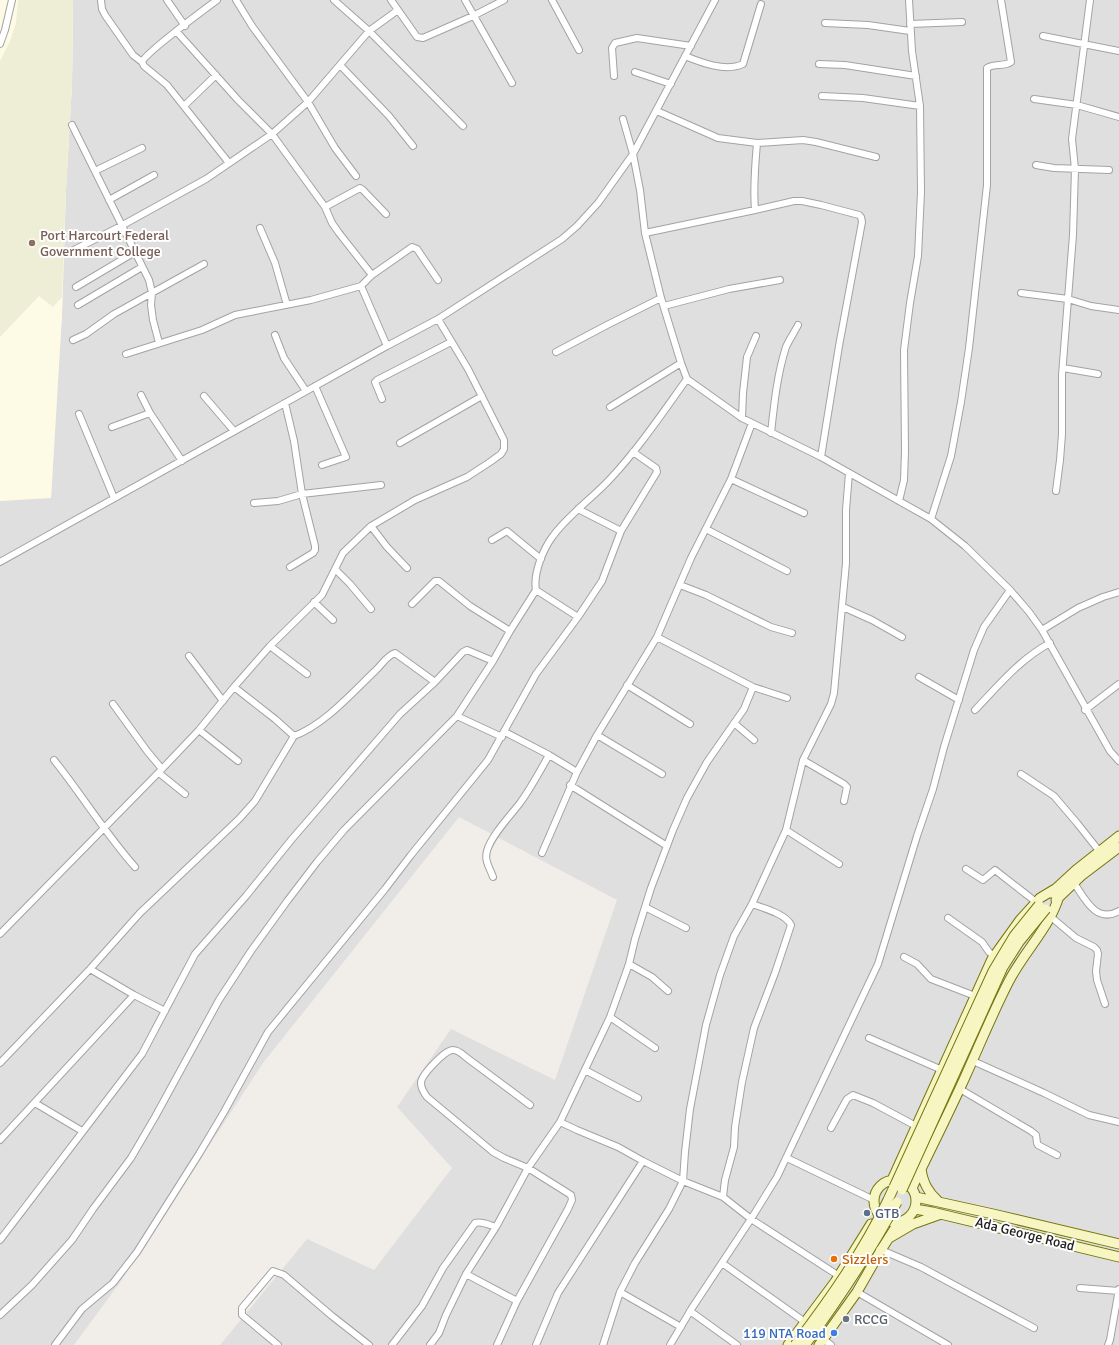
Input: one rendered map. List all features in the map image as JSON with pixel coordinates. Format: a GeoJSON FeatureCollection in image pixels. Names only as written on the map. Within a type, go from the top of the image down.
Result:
{"type":"FeatureCollection","features":[{"type":"Feature","properties":{"kind":"main road"},"geometry":{"type":"LineString","coordinates":[[795,1345],[842,1280],[866,1242],[885,1206],[993,971],[1014,936],[1057,892],[1119,836]]}},
{"type":"Feature","properties":{"kind":"main road"},"geometry":{"type":"LineString","coordinates":[[1057,892],[1074,883],[1119,846]]}},
{"type":"Feature","properties":{"kind":"main road"},"geometry":{"type":"LineString","coordinates":[[892,1180],[994,956],[1020,920],[1043,908],[1056,907],[1057,892]]}},
{"type":"Feature","properties":{"kind":"main road"},"geometry":{"type":"LineString","coordinates":[[912,1188],[960,1089],[1008,982],[1021,959],[1043,908]]}},
{"type":"Feature","properties":{"kind":"main road"},"geometry":{"type":"LineString","coordinates":[[805,1345],[847,1287],[875,1243],[896,1202],[1003,967],[1043,908]]}},
{"type":"Feature","properties":{"kind":"main road"},"geometry":{"type":"LineString","coordinates":[[921,1169],[925,1185],[936,1201]]}},
{"type":"Feature","properties":{"kind":"main road"},"geometry":{"type":"LineString","coordinates":[[892,1180],[904,1181],[912,1188],[916,1197],[915,1209],[907,1219],[899,1222],[887,1220],[878,1212],[874,1200],[876,1192],[881,1185],[892,1180]]}},
{"type":"Feature","properties":{"kind":"main road","name":"Ada George Road"},"geometry":{"type":"LineString","coordinates":[[916,1197],[1119,1244]]}},
{"type":"Feature","properties":{"kind":"main road","name":"Ada George Road"},"geometry":{"type":"LineString","coordinates":[[915,1209],[942,1214],[1119,1257]]}},
{"type":"Feature","properties":{"kind":"main road"},"geometry":{"type":"LineString","coordinates":[[788,1345],[839,1276],[878,1212]]}},
{"type":"Feature","properties":{"kind":"main road"},"geometry":{"type":"LineString","coordinates":[[888,1239],[913,1224],[942,1214]]}},
{"type":"Feature","properties":{"kind":"main road"},"geometry":{"type":"LineString","coordinates":[[821,1342],[857,1292],[899,1222]]}},
{"type":"Feature","properties":{"kind":"street"},"geometry":{"type":"LineString","coordinates":[[0,44],[7,25],[12,0]]}},
{"type":"Feature","properties":{"kind":"street"},"geometry":{"type":"LineString","coordinates":[[101,0],[102,9],[105,15],[133,55],[166,85],[229,163]]}},
{"type":"Feature","properties":{"kind":"street"},"geometry":{"type":"LineString","coordinates":[[167,0],[184,26]]}},
{"type":"Feature","properties":{"kind":"street"},"geometry":{"type":"LineString","coordinates":[[142,62],[144,58],[217,0]]}},
{"type":"Feature","properties":{"kind":"street"},"geometry":{"type":"LineString","coordinates":[[236,0],[252,26],[308,102],[335,148],[356,176]]}},
{"type":"Feature","properties":{"kind":"street"},"geometry":{"type":"LineString","coordinates":[[334,0],[369,31],[463,126]]}},
{"type":"Feature","properties":{"kind":"street"},"geometry":{"type":"LineString","coordinates":[[391,0],[417,37],[423,38],[473,16],[504,0]]}},
{"type":"Feature","properties":{"kind":"street"},"geometry":{"type":"LineString","coordinates":[[465,0],[512,83]]}},
{"type":"Feature","properties":{"kind":"street"},"geometry":{"type":"LineString","coordinates":[[552,0],[579,50]]}},
{"type":"Feature","properties":{"kind":"street"},"geometry":{"type":"LineString","coordinates":[[0,562],[438,319],[562,239],[577,226],[598,203],[633,154],[715,0]]}},
{"type":"Feature","properties":{"kind":"street"},"geometry":{"type":"LineString","coordinates":[[900,502],[904,480],[905,451],[904,350],[908,310],[918,256],[921,192],[920,106],[910,27],[909,0]]}},
{"type":"Feature","properties":{"kind":"street"},"geometry":{"type":"LineString","coordinates":[[931,519],[950,456],[961,402],[969,348],[987,186],[987,68],[994,65],[1011,62],[1001,0]]}},
{"type":"Feature","properties":{"kind":"street"},"geometry":{"type":"LineString","coordinates":[[1056,491],[1062,434],[1063,368],[1074,235],[1075,169],[1072,139],[1090,0]]}},
{"type":"Feature","properties":{"kind":"street"},"geometry":{"type":"LineString","coordinates":[[685,56],[708,65],[735,67],[744,64],[761,4]]}},
{"type":"Feature","properties":{"kind":"street"},"geometry":{"type":"LineString","coordinates":[[70,252],[121,226],[206,179],[272,134],[308,102],[369,31],[398,10]]}},
{"type":"Feature","properties":{"kind":"street"},"geometry":{"type":"LineString","coordinates":[[825,23],[910,27],[962,22]]}},
{"type":"Feature","properties":{"kind":"street"},"geometry":{"type":"LineString","coordinates":[[177,32],[272,134],[325,207],[339,234],[372,275]]}},
{"type":"Feature","properties":{"kind":"street"},"geometry":{"type":"LineString","coordinates":[[1043,36],[1085,43],[1119,51]]}},
{"type":"Feature","properties":{"kind":"street"},"geometry":{"type":"LineString","coordinates":[[614,76],[612,48],[615,43],[637,38],[690,46]]}},
{"type":"Feature","properties":{"kind":"street"},"geometry":{"type":"LineString","coordinates":[[819,64],[845,65],[916,76]]}},
{"type":"Feature","properties":{"kind":"street"},"geometry":{"type":"LineString","coordinates":[[340,65],[389,116],[413,146]]}},
{"type":"Feature","properties":{"kind":"street"},"geometry":{"type":"LineString","coordinates":[[635,72],[670,84]]}},
{"type":"Feature","properties":{"kind":"street"},"geometry":{"type":"LineString","coordinates":[[184,106],[216,74]]}},
{"type":"Feature","properties":{"kind":"street"},"geometry":{"type":"LineString","coordinates":[[822,96],[863,98],[920,106]]}},
{"type":"Feature","properties":{"kind":"street"},"geometry":{"type":"LineString","coordinates":[[1034,99],[1077,105],[1119,117]]}},
{"type":"Feature","properties":{"kind":"street"},"geometry":{"type":"LineString","coordinates":[[657,111],[718,138],[757,143],[802,140],[876,157]]}},
{"type":"Feature","properties":{"kind":"street"},"geometry":{"type":"LineString","coordinates":[[623,119],[633,154],[640,190],[645,233],[661,298],[687,379],[742,418],[821,457],[931,519],[965,546],[1010,590],[1042,630],[1085,710],[1110,751],[1119,761]]}},
{"type":"Feature","properties":{"kind":"street"},"geometry":{"type":"LineString","coordinates":[[72,125],[149,280],[152,293],[151,305],[153,320],[159,343]]}},
{"type":"Feature","properties":{"kind":"street"},"geometry":{"type":"LineString","coordinates":[[756,210],[754,172],[757,143]]}},
{"type":"Feature","properties":{"kind":"street"},"geometry":{"type":"LineString","coordinates":[[95,171],[142,148]]}},
{"type":"Feature","properties":{"kind":"street"},"geometry":{"type":"LineString","coordinates":[[1036,165],[1075,169],[1109,170]]}},
{"type":"Feature","properties":{"kind":"street"},"geometry":{"type":"LineString","coordinates":[[109,200],[154,175]]}},
{"type":"Feature","properties":{"kind":"street"},"geometry":{"type":"LineString","coordinates":[[325,207],[360,188],[386,214]]}},
{"type":"Feature","properties":{"kind":"street"},"geometry":{"type":"LineString","coordinates":[[645,233],[794,201],[802,201],[859,215],[861,217],[862,222],[860,238],[839,346],[821,457]]}},
{"type":"Feature","properties":{"kind":"street"},"geometry":{"type":"LineString","coordinates":[[260,228],[275,263],[287,305]]}},
{"type":"Feature","properties":{"kind":"street"},"geometry":{"type":"LineString","coordinates":[[126,354],[202,330],[235,315],[337,294],[361,286],[372,275],[412,247],[415,247],[438,280]]}},
{"type":"Feature","properties":{"kind":"street"},"geometry":{"type":"LineString","coordinates":[[76,287],[135,252]]}},
{"type":"Feature","properties":{"kind":"street"},"geometry":{"type":"LineString","coordinates":[[74,340],[86,334],[114,314],[204,264]]}},
{"type":"Feature","properties":{"kind":"street"},"geometry":{"type":"LineString","coordinates":[[78,305],[142,267]]}},
{"type":"Feature","properties":{"kind":"street"},"geometry":{"type":"LineString","coordinates":[[664,306],[730,289],[780,280]]}},
{"type":"Feature","properties":{"kind":"street"},"geometry":{"type":"LineString","coordinates":[[361,286],[387,346]]}},
{"type":"Feature","properties":{"kind":"street"},"geometry":{"type":"LineString","coordinates":[[1021,293],[1068,299],[1091,306],[1119,310]]}},
{"type":"Feature","properties":{"kind":"street"},"geometry":{"type":"LineString","coordinates":[[556,352],[607,324],[661,298]]}},
{"type":"Feature","properties":{"kind":"street"},"geometry":{"type":"LineString","coordinates":[[0,934],[199,730],[270,646],[322,595],[343,553],[371,526],[415,500],[467,477],[501,454],[505,445],[504,440],[482,396],[438,319]]}},
{"type":"Feature","properties":{"kind":"street"},"geometry":{"type":"LineString","coordinates":[[771,433],[778,380],[786,347],[798,326]]}},
{"type":"Feature","properties":{"kind":"street"},"geometry":{"type":"LineString","coordinates":[[275,335],[284,358],[306,391]]}},
{"type":"Feature","properties":{"kind":"street"},"geometry":{"type":"LineString","coordinates":[[742,418],[744,371],[747,357],[756,336]]}},
{"type":"Feature","properties":{"kind":"street"},"geometry":{"type":"LineString","coordinates":[[382,399],[375,385],[377,380],[451,342]]}},
{"type":"Feature","properties":{"kind":"street"},"geometry":{"type":"LineString","coordinates":[[610,407],[681,363]]}},
{"type":"Feature","properties":{"kind":"street"},"geometry":{"type":"LineString","coordinates":[[1063,368],[1098,374]]}},
{"type":"Feature","properties":{"kind":"street"},"geometry":{"type":"LineString","coordinates":[[0,1315],[32,1285],[72,1240],[131,1158],[219,1000],[251,951],[313,867],[344,830],[457,716],[493,661],[536,590],[535,582],[541,559],[545,548],[553,535],[578,509],[611,479],[687,379]]}},
{"type":"Feature","properties":{"kind":"street"},"geometry":{"type":"LineString","coordinates":[[315,386],[346,457],[322,465]]}},
{"type":"Feature","properties":{"kind":"street"},"geometry":{"type":"LineString","coordinates":[[141,395],[150,413],[182,461]]}},
{"type":"Feature","properties":{"kind":"street"},"geometry":{"type":"LineString","coordinates":[[204,396],[234,431]]}},
{"type":"Feature","properties":{"kind":"street"},"geometry":{"type":"LineString","coordinates":[[400,443],[482,396]]}},
{"type":"Feature","properties":{"kind":"street"},"geometry":{"type":"LineString","coordinates":[[286,403],[294,441],[302,494],[316,546],[313,553],[290,567]]}},
{"type":"Feature","properties":{"kind":"street"},"geometry":{"type":"LineString","coordinates":[[112,427],[150,413]]}},
{"type":"Feature","properties":{"kind":"street"},"geometry":{"type":"LineString","coordinates":[[78,414],[114,498]]}},
{"type":"Feature","properties":{"kind":"street"},"geometry":{"type":"LineString","coordinates":[[542,853],[570,785],[597,735],[657,637],[691,558],[731,479],[752,423]]}},
{"type":"Feature","properties":{"kind":"street"},"geometry":{"type":"LineString","coordinates":[[55,1345],[82,1309],[113,1283],[133,1257],[199,1154],[268,1032],[488,760],[536,674],[578,617],[602,581],[621,531],[657,472],[656,468],[633,452]]}},
{"type":"Feature","properties":{"kind":"street"},"geometry":{"type":"LineString","coordinates":[[603,1345],[620,1292],[635,1262],[669,1209],[683,1180],[690,1109],[706,1025],[720,975],[734,936],[752,904],[786,830],[803,760],[828,709],[834,693],[843,607],[846,563],[846,510],[849,474]]}},
{"type":"Feature","properties":{"kind":"street"},"geometry":{"type":"LineString","coordinates":[[731,479],[804,514]]}},
{"type":"Feature","properties":{"kind":"street"},"geometry":{"type":"LineString","coordinates":[[254,503],[278,500],[302,494],[381,485]]}},
{"type":"Feature","properties":{"kind":"street"},"geometry":{"type":"LineString","coordinates":[[578,509],[621,531]]}},
{"type":"Feature","properties":{"kind":"street"},"geometry":{"type":"LineString","coordinates":[[371,526],[407,568]]}},
{"type":"Feature","properties":{"kind":"street"},"geometry":{"type":"LineString","coordinates":[[706,529],[787,571]]}},
{"type":"Feature","properties":{"kind":"street"},"geometry":{"type":"LineString","coordinates":[[492,540],[507,531],[541,559]]}},
{"type":"Feature","properties":{"kind":"street"},"geometry":{"type":"LineString","coordinates":[[335,569],[371,609]]}},
{"type":"Feature","properties":{"kind":"street"},"geometry":{"type":"LineString","coordinates":[[412,604],[435,581],[438,580],[470,606],[510,631]]}},
{"type":"Feature","properties":{"kind":"street"},"geometry":{"type":"LineString","coordinates":[[680,585],[706,595],[771,627],[792,633]]}},
{"type":"Feature","properties":{"kind":"street"},"geometry":{"type":"LineString","coordinates":[[536,590],[578,617]]}},
{"type":"Feature","properties":{"kind":"street"},"geometry":{"type":"LineString","coordinates":[[670,1345],[690,1311],[777,1177],[878,964],[978,639],[984,627],[1010,590]]}},
{"type":"Feature","properties":{"kind":"street"},"geometry":{"type":"LineString","coordinates":[[1042,630],[1078,608],[1119,592]]}},
{"type":"Feature","properties":{"kind":"street"},"geometry":{"type":"LineString","coordinates":[[314,602],[334,620]]}},
{"type":"Feature","properties":{"kind":"street"},"geometry":{"type":"LineString","coordinates":[[843,607],[902,636]]}},
{"type":"Feature","properties":{"kind":"street"},"geometry":{"type":"LineString","coordinates":[[657,637],[753,687],[787,698]]}},
{"type":"Feature","properties":{"kind":"street"},"geometry":{"type":"LineString","coordinates":[[975,710],[1026,658],[1050,643]]}},
{"type":"Feature","properties":{"kind":"street"},"geometry":{"type":"LineString","coordinates":[[270,646],[307,674]]}},
{"type":"Feature","properties":{"kind":"street"},"geometry":{"type":"LineString","coordinates":[[0,1240],[142,1054],[195,954],[246,896],[292,839],[400,714],[435,682],[463,652],[467,650],[472,651],[493,661]]}},
{"type":"Feature","properties":{"kind":"street"},"geometry":{"type":"LineString","coordinates":[[0,1063],[90,969],[140,913],[239,819],[255,800],[294,736],[303,733],[324,718],[390,655],[395,653],[435,682]]}},
{"type":"Feature","properties":{"kind":"street"},"geometry":{"type":"LineString","coordinates":[[189,656],[223,701]]}},
{"type":"Feature","properties":{"kind":"street"},"geometry":{"type":"LineString","coordinates":[[919,677],[959,700]]}},
{"type":"Feature","properties":{"kind":"street"},"geometry":{"type":"LineString","coordinates":[[1085,710],[1119,684]]}},
{"type":"Feature","properties":{"kind":"street"},"geometry":{"type":"LineString","coordinates":[[627,685],[690,724]]}},
{"type":"Feature","properties":{"kind":"street"},"geometry":{"type":"LineString","coordinates":[[234,687],[294,736]]}},
{"type":"Feature","properties":{"kind":"street"},"geometry":{"type":"LineString","coordinates":[[430,1345],[439,1333],[466,1274],[496,1228],[528,1168],[560,1122],[610,1017],[629,964],[645,907],[667,846],[691,792],[707,762],[744,709],[753,687]]}},
{"type":"Feature","properties":{"kind":"street"},"geometry":{"type":"LineString","coordinates":[[113,704],[160,771],[185,794]]}},
{"type":"Feature","properties":{"kind":"street"},"geometry":{"type":"LineString","coordinates":[[457,716],[549,755],[577,772]]}},
{"type":"Feature","properties":{"kind":"street"},"geometry":{"type":"LineString","coordinates":[[734,723],[754,740]]}},
{"type":"Feature","properties":{"kind":"street"},"geometry":{"type":"LineString","coordinates":[[199,730],[238,761]]}},
{"type":"Feature","properties":{"kind":"street"},"geometry":{"type":"LineString","coordinates":[[597,735],[662,774]]}},
{"type":"Feature","properties":{"kind":"street"},"geometry":{"type":"LineString","coordinates":[[493,877],[486,859],[486,851],[521,802],[549,755]]}},
{"type":"Feature","properties":{"kind":"street"},"geometry":{"type":"LineString","coordinates":[[54,760],[76,788],[116,845],[134,867]]}},
{"type":"Feature","properties":{"kind":"street"},"geometry":{"type":"LineString","coordinates":[[803,760],[844,784],[847,787],[844,801]]}},
{"type":"Feature","properties":{"kind":"street"},"geometry":{"type":"LineString","coordinates":[[1021,774],[1054,796],[1077,822],[1100,852]]}},
{"type":"Feature","properties":{"kind":"street"},"geometry":{"type":"LineString","coordinates":[[570,785],[667,846]]}},
{"type":"Feature","properties":{"kind":"street"},"geometry":{"type":"LineString","coordinates":[[786,830],[839,864]]}},
{"type":"Feature","properties":{"kind":"street"},"geometry":{"type":"LineString","coordinates":[[966,869],[983,880],[995,870],[1043,908],[1076,938],[1094,947],[1098,954],[1096,971],[1097,980],[1105,1004]]}},
{"type":"Feature","properties":{"kind":"street"},"geometry":{"type":"LineString","coordinates":[[1074,883],[1090,906],[1099,914],[1108,915],[1119,911]]}},
{"type":"Feature","properties":{"kind":"street"},"geometry":{"type":"LineString","coordinates":[[723,1197],[725,1180],[734,1147],[735,1127],[742,1082],[754,1028],[775,973],[790,924],[786,919],[769,910],[752,904]]}},
{"type":"Feature","properties":{"kind":"street"},"geometry":{"type":"LineString","coordinates":[[645,907],[686,928]]}},
{"type":"Feature","properties":{"kind":"street"},"geometry":{"type":"LineString","coordinates":[[948,918],[982,942],[994,956]]}},
{"type":"Feature","properties":{"kind":"street"},"geometry":{"type":"LineString","coordinates":[[904,957],[917,964],[931,979],[975,996]]}},
{"type":"Feature","properties":{"kind":"street"},"geometry":{"type":"LineString","coordinates":[[629,964],[652,977],[668,991]]}},
{"type":"Feature","properties":{"kind":"street"},"geometry":{"type":"LineString","coordinates":[[90,969],[134,995],[166,1011]]}},
{"type":"Feature","properties":{"kind":"street"},"geometry":{"type":"LineString","coordinates":[[0,1140],[134,995]]}},
{"type":"Feature","properties":{"kind":"street"},"geometry":{"type":"LineString","coordinates":[[610,1017],[655,1048]]}},
{"type":"Feature","properties":{"kind":"street"},"geometry":{"type":"LineString","coordinates":[[870,1038],[942,1070]]}},
{"type":"Feature","properties":{"kind":"street"},"geometry":{"type":"LineString","coordinates":[[497,1345],[517,1301],[572,1200],[571,1195],[528,1168],[493,1152],[427,1097],[422,1091],[420,1082],[432,1066],[447,1052],[454,1050],[459,1051],[530,1105]]}},
{"type":"Feature","properties":{"kind":"street"},"geometry":{"type":"LineString","coordinates":[[973,1060],[1089,1115],[1119,1122]]}},
{"type":"Feature","properties":{"kind":"street"},"geometry":{"type":"LineString","coordinates":[[584,1070],[638,1098]]}},
{"type":"Feature","properties":{"kind":"street"},"geometry":{"type":"LineString","coordinates":[[960,1089],[1031,1131],[1036,1135],[1038,1144],[1057,1155]]}},
{"type":"Feature","properties":{"kind":"street"},"geometry":{"type":"LineString","coordinates":[[831,1128],[847,1099],[853,1095],[873,1103],[916,1126]]}},
{"type":"Feature","properties":{"kind":"street"},"geometry":{"type":"LineString","coordinates":[[35,1103],[82,1131]]}},
{"type":"Feature","properties":{"kind":"street"},"geometry":{"type":"LineString","coordinates":[[560,1122],[618,1147],[643,1161],[723,1197],[751,1219],[839,1276]]}},
{"type":"Feature","properties":{"kind":"street"},"geometry":{"type":"LineString","coordinates":[[787,1158],[874,1200]]}},
{"type":"Feature","properties":{"kind":"street"},"geometry":{"type":"LineString","coordinates":[[536,1345],[562,1288],[643,1161]]}},
{"type":"Feature","properties":{"kind":"street"},"geometry":{"type":"LineString","coordinates":[[392,1345],[422,1306],[443,1268],[475,1223],[485,1223],[496,1228]]}},
{"type":"Feature","properties":{"kind":"street"},"geometry":{"type":"LineString","coordinates":[[862,1239],[881,1250],[921,1267],[1034,1328]]}},
{"type":"Feature","properties":{"kind":"street"},"geometry":{"type":"LineString","coordinates":[[722,1263],[805,1322]]}},
{"type":"Feature","properties":{"kind":"street"},"geometry":{"type":"LineString","coordinates":[[278,1345],[242,1315],[241,1311],[273,1271],[284,1275],[369,1345]]}},
{"type":"Feature","properties":{"kind":"street"},"geometry":{"type":"LineString","coordinates":[[466,1274],[517,1301]]}},
{"type":"Feature","properties":{"kind":"street"},"geometry":{"type":"LineString","coordinates":[[1080,1288],[1119,1290],[1118,1303],[1108,1345]]}},
{"type":"Feature","properties":{"kind":"street"},"geometry":{"type":"LineString","coordinates":[[620,1292],[681,1327]]}},
{"type":"Feature","properties":{"kind":"street"},"geometry":{"type":"LineString","coordinates":[[857,1292],[948,1345]]}},
{"type":"Feature","properties":{"kind":"street"},"geometry":{"type":"LineString","coordinates":[[690,1311],[737,1345]]}},
{"type":"Feature","properties":{"kind":"street"},"geometry":{"type":"LineString","coordinates":[[821,1342],[831,1345]]}},
{"type":"Feature","properties":{"kind":"shaded area","name":"Port Harcourt Federal Government College"},"geometry":{"type":"Polygon","coordinates":[[[0,0],[73,0],[72,83],[66,189],[62,314],[51,498],[0,501],[0,0]]]}},
{"type":"Feature","properties":{"kind":"shaded area"},"geometry":{"type":"Polygon","coordinates":[[[73,0],[1119,0],[1119,1345],[220,1345],[307,1239],[374,1270],[452,1168],[397,1107],[451,1029],[555,1080],[617,900],[459,817],[263,1063],[121,1281],[74,1345],[0,1345],[0,501],[51,497],[62,314],[66,189],[72,83],[73,0]]]}},
{"type":"Feature","properties":{"kind":"green space","name":"Port Harcourt Federal Government College"},"geometry":{"type":"Polygon","coordinates":[[[18,0],[73,0],[72,83],[62,297],[53,307],[39,296],[0,337],[0,61],[10,41],[16,23],[18,0]]]}},
{"type":"Feature","properties":{"kind":"place","name":"Port Harcourt Federal Government College"},"geometry":{"type":"Point","coordinates":[32,243]}},
{"type":"Feature","properties":{"kind":"place","name":"GTB"},"geometry":{"type":"Point","coordinates":[867,1213]}},
{"type":"Feature","properties":{"kind":"place","name":"Sizzlers"},"geometry":{"type":"Point","coordinates":[834,1259]}},
{"type":"Feature","properties":{"kind":"place","name":"RCCG"},"geometry":{"type":"Point","coordinates":[846,1319]}},
{"type":"Feature","properties":{"kind":"place","name":"119 NTA Road"},"geometry":{"type":"Point","coordinates":[834,1333]}}]}
